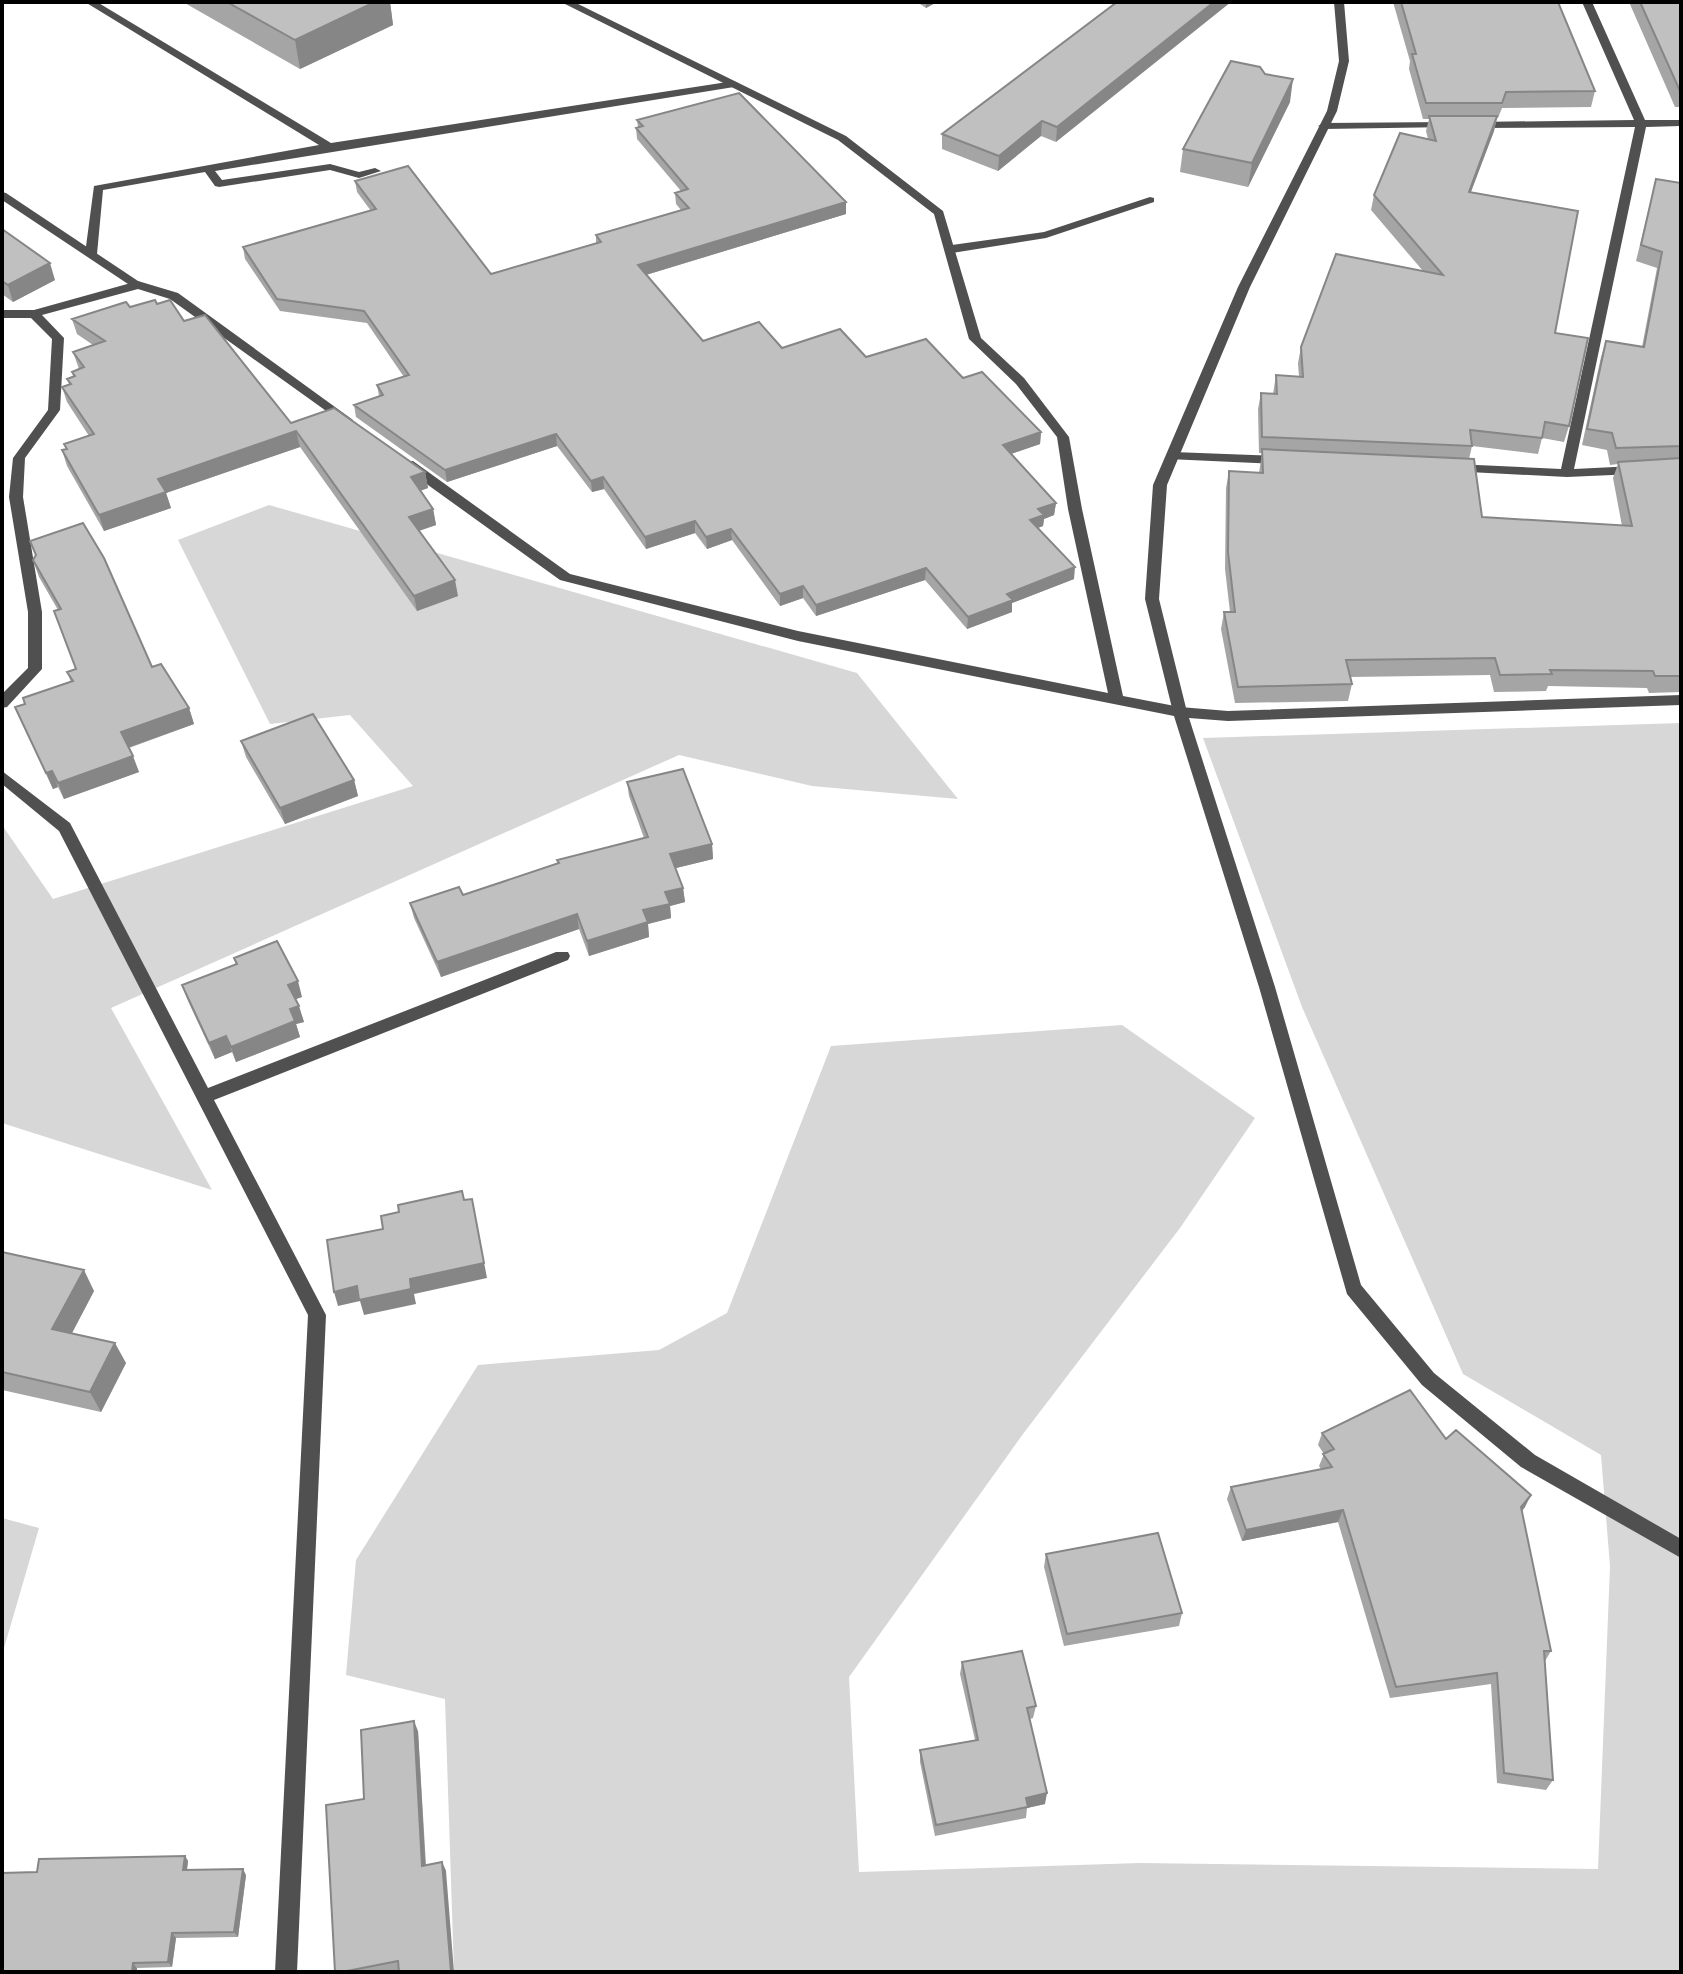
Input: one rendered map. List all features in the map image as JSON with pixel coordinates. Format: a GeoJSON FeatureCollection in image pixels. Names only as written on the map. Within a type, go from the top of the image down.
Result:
{"type":"FeatureCollection","features":[{"type":"Feature","properties":{"kind":"street"},"geometry":{"type":"LineString","coordinates":[[90,2],[329,147]]}},
{"type":"Feature","properties":{"kind":"street"},"geometry":{"type":"LineString","coordinates":[[566,2],[842,138],[939,213],[952,249],[975,339],[1020,381],[1063,437],[1117,699]]}},
{"type":"Feature","properties":{"kind":"street"},"geometry":{"type":"LineString","coordinates":[[1339,2],[1344,61],[1324,126],[1244,287],[1160,485],[1152,599],[1180,712],[1267,987],[1353,1289],[1428,1379],[1528,1461],[1681,1549]]}},
{"type":"Feature","properties":{"kind":"street"},"geometry":{"type":"LineString","coordinates":[[1567,473],[1641,123],[1587,2]]}},
{"type":"Feature","properties":{"kind":"street"},"geometry":{"type":"LineString","coordinates":[[91,254],[98,188],[329,147],[734,84]]}},
{"type":"Feature","properties":{"kind":"street"},"geometry":{"type":"LineString","coordinates":[[1324,126],[1681,123]]}},
{"type":"Feature","properties":{"kind":"street"},"geometry":{"type":"LineString","coordinates":[[208,168],[219,184],[330,167],[359,175],[375,171]]}},
{"type":"Feature","properties":{"kind":"street"},"geometry":{"type":"LineString","coordinates":[[2,195],[138,285],[174,296],[357,428]]}},
{"type":"Feature","properties":{"kind":"street"},"geometry":{"type":"LineString","coordinates":[[952,249],[1046,235],[1150,200]]}},
{"type":"Feature","properties":{"kind":"street"},"geometry":{"type":"LineString","coordinates":[[2,314],[34,314],[138,285]]}},
{"type":"Feature","properties":{"kind":"street"},"geometry":{"type":"LineString","coordinates":[[2,703],[35,669],[35,612],[16,497],[19,458],[54,410],[58,338],[34,314]]}},
{"type":"Feature","properties":{"kind":"street"},"geometry":{"type":"LineString","coordinates":[[394,454],[565,577],[798,636],[1180,712],[1228,716],[1681,700]]}},
{"type":"Feature","properties":{"kind":"street"},"geometry":{"type":"LineString","coordinates":[[1173,456],[1299,461]]}},
{"type":"Feature","properties":{"kind":"street"},"geometry":{"type":"LineString","coordinates":[[1441,467],[1567,473],[1652,470]]}},
{"type":"Feature","properties":{"kind":"street"},"geometry":{"type":"LineString","coordinates":[[2,776],[65,827],[317,1315],[286,1972]]}},
{"type":"Feature","properties":{"kind":"street"},"geometry":{"type":"LineString","coordinates":[[204,1097],[562,956]]}},
{"type":"Feature","properties":{"kind":"shaded area"},"geometry":{"type":"Polygon","coordinates":[[[269,505],[857,673],[958,799],[812,786],[679,755],[111,1008],[212,1190],[2,1123],[2,825],[53,899],[413,786],[350,715],[270,724],[178,540],[269,505]]]}},
{"type":"Feature","properties":{"kind":"shaded area"},"geometry":{"type":"Polygon","coordinates":[[[1681,723],[1681,1972],[454,1972],[445,1699],[346,1675],[356,1560],[478,1365],[659,1350],[727,1313],[831,1046],[1122,1025],[1255,1118],[1180,1228],[1023,1434],[849,1677],[859,1872],[1140,1863],[1598,1869],[1610,1566],[1601,1455],[1463,1374],[1302,1007],[1203,738],[1681,723]]]}},
{"type":"Feature","properties":{"kind":"shaded area"},"geometry":{"type":"Polygon","coordinates":[[[2,1518],[39,1528],[2,1655],[2,1518]]]}},
{"type":"Feature","properties":{"kind":"building"},"geometry":{"type":"Polygon","coordinates":[[[227,2],[375,2],[295,40],[227,2]]]}},
{"type":"Feature","properties":{"kind":"building"},"geometry":{"type":"Polygon","coordinates":[[[1117,2],[1214,2],[1057,127],[1042,121],[999,156],[942,134],[1117,2]]]}},
{"type":"Feature","properties":{"kind":"building"},"geometry":{"type":"Polygon","coordinates":[[[1401,2],[1558,2],[1595,91],[1506,92],[1502,103],[1426,103],[1401,2]]]}},
{"type":"Feature","properties":{"kind":"building"},"geometry":{"type":"Polygon","coordinates":[[[1640,2],[1681,2],[1681,91],[1680,91],[1640,2]]]}},
{"type":"Feature","properties":{"kind":"building"},"geometry":{"type":"Polygon","coordinates":[[[1231,61],[1260,67],[1265,74],[1293,79],[1252,163],[1183,149],[1231,61]]]}},
{"type":"Feature","properties":{"kind":"building"},"geometry":{"type":"Polygon","coordinates":[[[739,93],[846,202],[638,265],[703,341],[759,322],[782,348],[840,329],[866,357],[926,339],[963,378],[982,372],[1041,432],[1003,445],[1056,503],[1038,509],[1044,515],[1030,520],[1075,567],[1007,594],[1013,600],[968,617],[926,568],[816,605],[803,586],[780,594],[731,529],[706,537],[695,521],[645,537],[603,477],[591,481],[556,434],[445,470],[354,405],[383,395],[377,385],[409,375],[364,311],[277,299],[243,247],[376,209],[355,181],[408,166],[491,274],[601,242],[596,235],[689,208],[675,193],[688,189],[636,128],[643,126],[637,120],[739,93]]]}},
{"type":"Feature","properties":{"kind":"building"},"geometry":{"type":"Polygon","coordinates":[[[1429,116],[1497,116],[1469,192],[1578,211],[1555,333],[1588,338],[1569,426],[1545,422],[1542,438],[1470,430],[1472,446],[1262,437],[1261,393],[1277,394],[1276,375],[1303,377],[1301,347],[1336,254],[1443,275],[1374,195],[1400,133],[1436,141],[1429,116]]]}},
{"type":"Feature","properties":{"kind":"building"},"geometry":{"type":"Polygon","coordinates":[[[1656,179],[1681,183],[1681,446],[1616,448],[1612,433],[1587,429],[1606,341],[1644,347],[1662,252],[1641,245],[1656,179]]]}},
{"type":"Feature","properties":{"kind":"building"},"geometry":{"type":"Polygon","coordinates":[[[2,229],[50,263],[8,285],[2,281],[2,229]]]}},
{"type":"Feature","properties":{"kind":"building"},"geometry":{"type":"Polygon","coordinates":[[[155,300],[157,304],[170,300],[184,321],[205,315],[291,423],[334,408],[425,472],[411,477],[433,509],[409,517],[455,580],[414,596],[296,431],[158,479],[166,492],[99,515],[62,450],[67,449],[64,444],[94,434],[62,387],[71,384],[67,379],[75,376],[72,372],[84,367],[73,352],[105,341],[72,319],[126,302],[130,307],[155,300]]]}},
{"type":"Feature","properties":{"kind":"building"},"geometry":{"type":"Polygon","coordinates":[[[1262,449],[1474,459],[1482,517],[1632,526],[1618,462],[1681,458],[1681,676],[1655,676],[1653,671],[1550,670],[1552,674],[1500,675],[1495,658],[1346,660],[1352,684],[1238,687],[1224,612],[1235,612],[1228,552],[1229,471],[1263,473],[1262,449]]]}},
{"type":"Feature","properties":{"kind":"building"},"geometry":{"type":"Polygon","coordinates":[[[83,523],[104,558],[152,667],[161,664],[189,708],[121,732],[133,756],[58,783],[52,771],[46,773],[15,707],[25,704],[23,698],[73,681],[67,672],[76,669],[54,611],[61,609],[33,560],[36,555],[30,541],[83,523]]]}},
{"type":"Feature","properties":{"kind":"building"},"geometry":{"type":"Polygon","coordinates":[[[313,714],[354,780],[280,808],[241,741],[313,714]]]}},
{"type":"Feature","properties":{"kind":"building"},"geometry":{"type":"Polygon","coordinates":[[[683,769],[712,844],[670,854],[683,888],[665,892],[670,904],[643,910],[648,922],[587,941],[577,914],[437,962],[410,903],[459,887],[463,895],[559,863],[557,860],[648,837],[627,782],[683,769]]]}},
{"type":"Feature","properties":{"kind":"building"},"geometry":{"type":"Polygon","coordinates":[[[277,941],[298,981],[288,985],[299,1006],[290,1009],[295,1021],[231,1047],[226,1036],[209,1043],[182,985],[237,964],[234,958],[277,941]]]}},
{"type":"Feature","properties":{"kind":"building"},"geometry":{"type":"Polygon","coordinates":[[[462,1191],[464,1200],[472,1199],[484,1263],[410,1279],[411,1289],[359,1300],[357,1286],[334,1292],[327,1240],[383,1229],[381,1216],[399,1212],[398,1205],[462,1191]]]}},
{"type":"Feature","properties":{"kind":"building"},"geometry":{"type":"Polygon","coordinates":[[[2,1252],[84,1270],[52,1329],[115,1343],[90,1392],[2,1372],[2,1252]]]}},
{"type":"Feature","properties":{"kind":"building"},"geometry":{"type":"Polygon","coordinates":[[[1410,1390],[1446,1439],[1456,1430],[1531,1495],[1521,1507],[1551,1651],[1544,1651],[1553,1780],[1504,1773],[1497,1673],[1396,1687],[1343,1510],[1246,1530],[1231,1487],[1332,1467],[1323,1454],[1334,1449],[1322,1433],[1410,1390]]]}},
{"type":"Feature","properties":{"kind":"building"},"geometry":{"type":"Polygon","coordinates":[[[1158,1533],[1182,1613],[1067,1634],[1046,1554],[1158,1533]]]}},
{"type":"Feature","properties":{"kind":"building"},"geometry":{"type":"Polygon","coordinates":[[[1022,1651],[1036,1706],[1027,1708],[1047,1793],[1026,1798],[1028,1807],[936,1825],[920,1750],[978,1740],[962,1662],[1022,1651]]]}},
{"type":"Feature","properties":{"kind":"building"},"geometry":{"type":"Polygon","coordinates":[[[414,1721],[422,1866],[442,1862],[451,1972],[399,1972],[398,1961],[335,1972],[326,1805],[364,1799],[361,1730],[414,1721]]]}},
{"type":"Feature","properties":{"kind":"building"},"geometry":{"type":"Polygon","coordinates":[[[185,1856],[183,1870],[243,1869],[234,1932],[172,1933],[168,1962],[133,1963],[132,1972],[2,1972],[2,1873],[37,1872],[39,1859],[185,1856]]]}}]}
